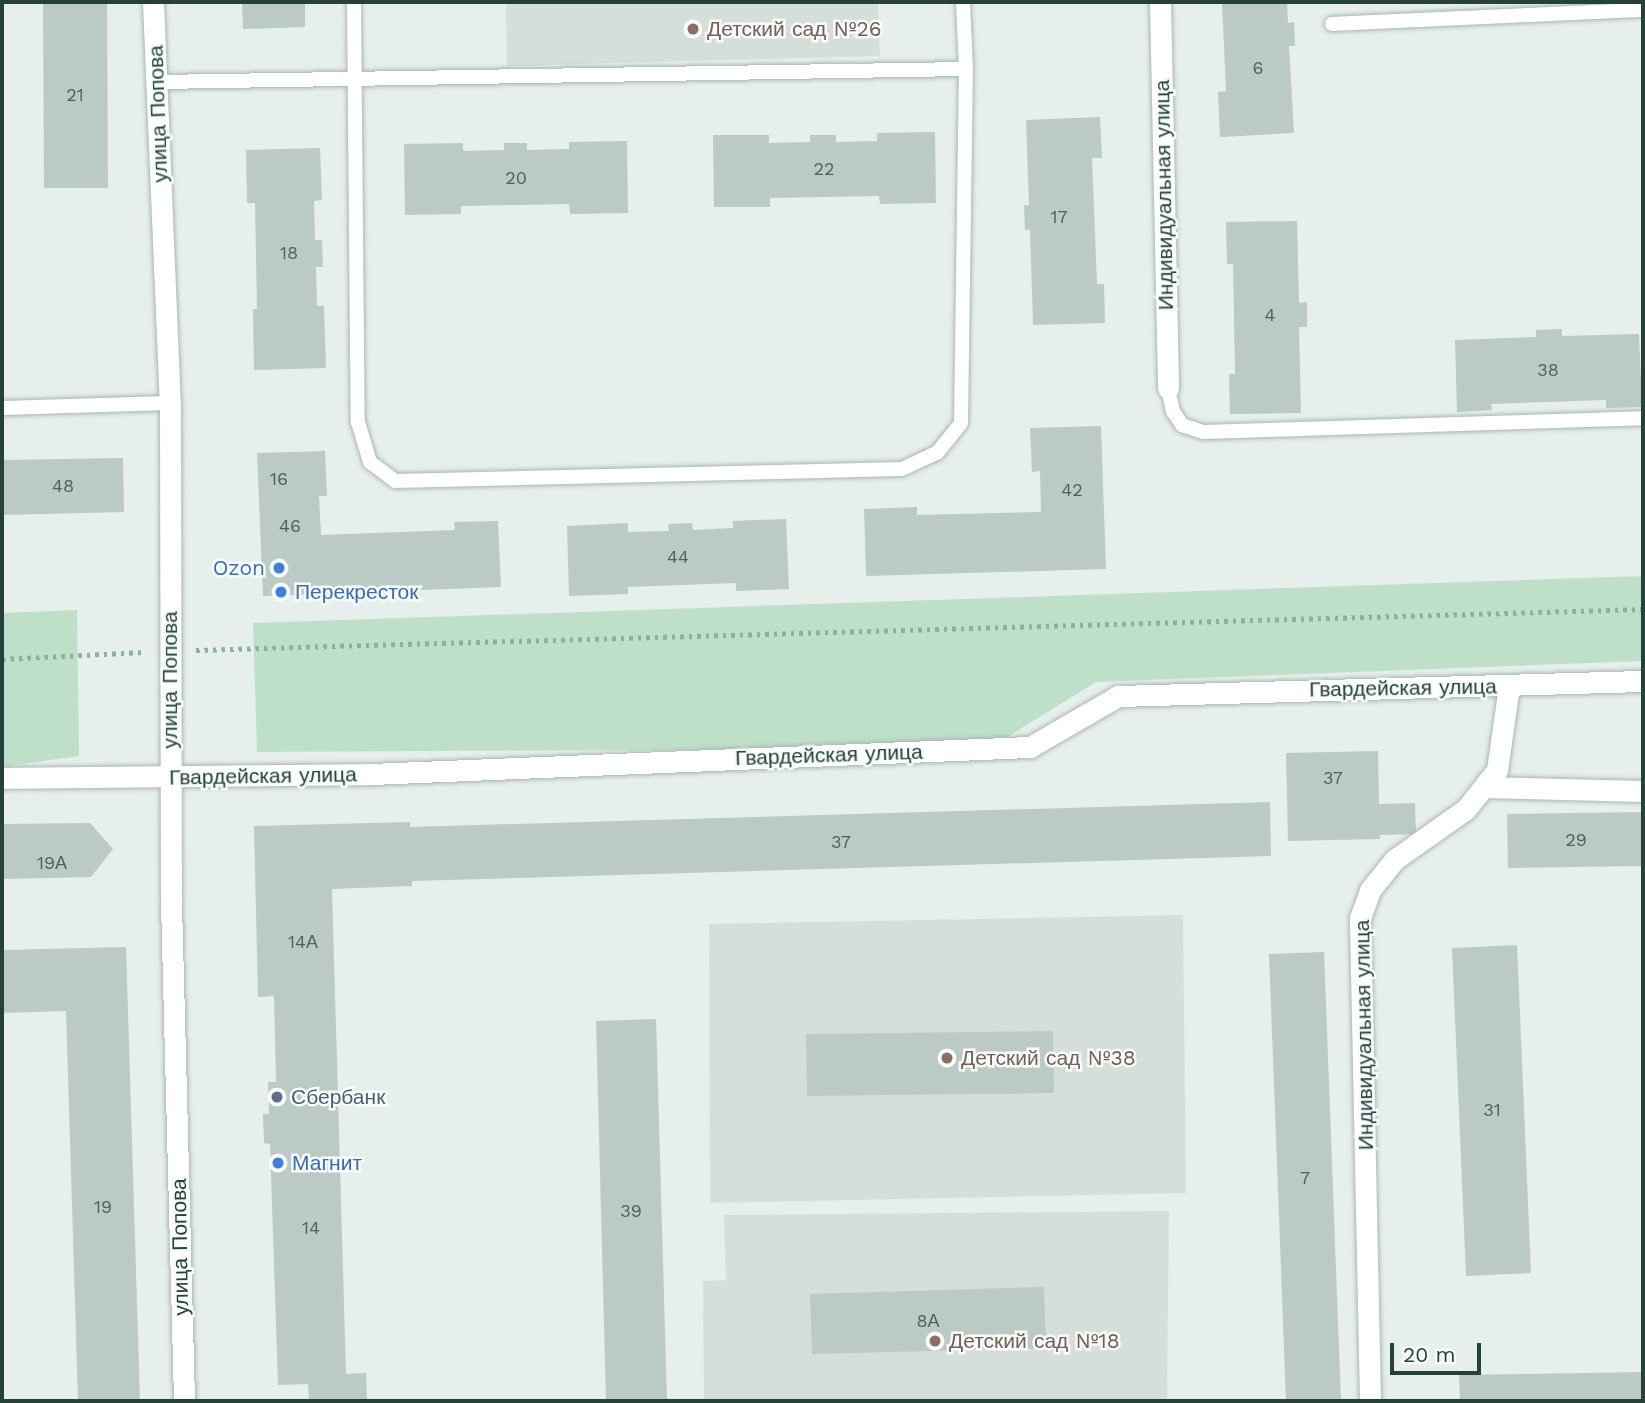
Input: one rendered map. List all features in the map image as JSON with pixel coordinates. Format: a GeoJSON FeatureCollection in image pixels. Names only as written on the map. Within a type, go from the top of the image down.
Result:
{"type":"FeatureCollection","features":[{"type":"Feature","properties":{"kind":"street","name":"улица Попова"},"geometry":{"type":"LineString","coordinates":[[153,2],[170,403],[171,903],[184,1401]]}},
{"type":"Feature","properties":{"kind":"street","name":"Индивидуальная улица"},"geometry":{"type":"LineString","coordinates":[[1160,2],[1168,388]]}},
{"type":"Feature","properties":{"kind":"street","name":"Гвардейская улица"},"geometry":{"type":"LineString","coordinates":[[2,778],[371,774],[1030,747],[1118,696],[1643,681]]}},
{"type":"Feature","properties":{"kind":"street","name":"Индивидуальная улица"},"geometry":{"type":"LineString","coordinates":[[1370,1401],[1360,918],[1370,890],[1394,860],[1466,809],[1497,770],[1508,686]]}},
{"type":"Feature","properties":{"kind":"street"},"geometry":{"type":"LineString","coordinates":[[1484,787],[1643,791]]}},
{"type":"Feature","properties":{"kind":"lane"},"geometry":{"type":"LineString","coordinates":[[354,2],[358,422],[370,462],[395,481],[902,469],[937,453],[961,423],[966,69],[963,2]]}},
{"type":"Feature","properties":{"kind":"lane"},"geometry":{"type":"LineString","coordinates":[[1332,23],[1643,10]]}},
{"type":"Feature","properties":{"kind":"lane"},"geometry":{"type":"LineString","coordinates":[[157,82],[966,69]]}},
{"type":"Feature","properties":{"kind":"lane"},"geometry":{"type":"LineString","coordinates":[[1168,388],[1173,411],[1182,425],[1203,432],[1643,418]]}},
{"type":"Feature","properties":{"kind":"lane"},"geometry":{"type":"LineString","coordinates":[[2,408],[170,403]]}},
{"type":"Feature","properties":{"kind":"path"},"geometry":{"type":"LineString","coordinates":[[2,659],[169,651],[1643,609]]}},
{"type":"Feature","properties":{"kind":"shaded area","name":"Детский сад №26"},"geometry":{"type":"Polygon","coordinates":[[[506,2],[878,2],[880,56],[507,66],[506,2]]]}},
{"type":"Feature","properties":{"kind":"shaded area","name":"Детский сад №38"},"geometry":{"type":"Polygon","coordinates":[[[1183,915],[1186,1193],[710,1203],[709,924],[1183,915]]]}},
{"type":"Feature","properties":{"kind":"shaded area","name":"Детский сад №18"},"geometry":{"type":"Polygon","coordinates":[[[1169,1211],[1167,1401],[704,1401],[703,1281],[726,1280],[724,1215],[1169,1211]]]}},
{"type":"Feature","properties":{"kind":"green space"},"geometry":{"type":"Polygon","coordinates":[[[1643,576],[1643,661],[1096,682],[990,748],[257,752],[253,623],[1643,576]]]}},
{"type":"Feature","properties":{"kind":"green space"},"geometry":{"type":"Polygon","coordinates":[[[77,610],[79,756],[2,767],[2,613],[77,610]]]}},
{"type":"Feature","properties":{"kind":"building"},"geometry":{"type":"Polygon","coordinates":[[[43,2],[107,2],[108,188],[44,188],[43,2]]]}},
{"type":"Feature","properties":{"kind":"building"},"geometry":{"type":"Polygon","coordinates":[[[242,2],[305,2],[305,27],[243,29],[242,2]]]}},
{"type":"Feature","properties":{"kind":"building"},"geometry":{"type":"Polygon","coordinates":[[[1222,2],[1287,2],[1288,23],[1294,22],[1295,46],[1289,46],[1294,133],[1220,137],[1218,92],[1226,91],[1222,2]]]}},
{"type":"Feature","properties":{"kind":"building"},"geometry":{"type":"Polygon","coordinates":[[[1100,117],[1102,158],[1092,158],[1097,284],[1104,284],[1105,323],[1033,325],[1030,230],[1025,230],[1024,205],[1029,205],[1026,120],[1100,117]]]}},
{"type":"Feature","properties":{"kind":"building"},"geometry":{"type":"Polygon","coordinates":[[[935,132],[936,203],[880,204],[879,196],[770,198],[770,207],[714,207],[713,135],[769,135],[769,143],[810,142],[810,135],[836,135],[836,142],[877,141],[877,133],[935,132]]]}},
{"type":"Feature","properties":{"kind":"building"},"geometry":{"type":"Polygon","coordinates":[[[627,141],[628,213],[570,214],[569,204],[461,206],[461,214],[405,215],[404,144],[463,143],[463,151],[504,150],[504,143],[527,143],[527,150],[569,149],[569,142],[627,141]]]}},
{"type":"Feature","properties":{"kind":"building"},"geometry":{"type":"Polygon","coordinates":[[[320,148],[322,200],[314,201],[315,240],[322,240],[323,267],[316,267],[317,306],[324,306],[326,368],[254,370],[253,309],[257,309],[255,203],[247,203],[246,150],[320,148]]]}},
{"type":"Feature","properties":{"kind":"building"},"geometry":{"type":"Polygon","coordinates":[[[1297,221],[1299,303],[1307,302],[1307,327],[1299,327],[1301,413],[1230,414],[1229,374],[1235,374],[1233,264],[1227,264],[1226,222],[1297,221]]]}},
{"type":"Feature","properties":{"kind":"building"},"geometry":{"type":"Polygon","coordinates":[[[1562,329],[1562,336],[1639,334],[1642,407],[1606,408],[1606,400],[1491,404],[1492,410],[1457,412],[1455,340],[1536,337],[1536,330],[1562,329]]]}},
{"type":"Feature","properties":{"kind":"building"},"geometry":{"type":"Polygon","coordinates":[[[1101,426],[1106,569],[866,576],[864,509],[917,507],[917,515],[1041,512],[1040,471],[1032,472],[1030,428],[1101,426]]]}},
{"type":"Feature","properties":{"kind":"building"},"geometry":{"type":"Polygon","coordinates":[[[325,451],[327,496],[319,496],[321,535],[455,530],[454,522],[498,521],[501,587],[263,596],[257,453],[325,451]]]}},
{"type":"Feature","properties":{"kind":"building"},"geometry":{"type":"Polygon","coordinates":[[[123,458],[124,512],[2,515],[2,460],[123,458]]]}},
{"type":"Feature","properties":{"kind":"building"},"geometry":{"type":"Polygon","coordinates":[[[786,519],[789,589],[736,591],[736,583],[628,587],[628,594],[569,596],[567,526],[628,523],[628,532],[669,531],[668,524],[692,523],[693,530],[733,528],[733,521],[786,519]]]}},
{"type":"Feature","properties":{"kind":"building"},"geometry":{"type":"Polygon","coordinates":[[[1378,751],[1379,804],[1415,803],[1416,834],[1380,835],[1380,839],[1288,841],[1286,753],[1378,751]]]}},
{"type":"Feature","properties":{"kind":"building"},"geometry":{"type":"Polygon","coordinates":[[[1270,802],[1271,856],[412,881],[412,886],[332,889],[346,1374],[366,1373],[367,1401],[309,1401],[308,1384],[278,1385],[270,1144],[264,1143],[263,1114],[269,1114],[268,1082],[276,1082],[274,996],[258,997],[254,826],[410,822],[410,827],[1270,802]]]}},
{"type":"Feature","properties":{"kind":"building"},"geometry":{"type":"Polygon","coordinates":[[[1643,812],[1643,866],[1508,868],[1507,814],[1643,812]]]}},
{"type":"Feature","properties":{"kind":"building"},"geometry":{"type":"Polygon","coordinates":[[[90,823],[113,849],[91,877],[2,879],[2,824],[90,823]]]}},
{"type":"Feature","properties":{"kind":"building"},"geometry":{"type":"Polygon","coordinates":[[[1517,945],[1531,1273],[1466,1276],[1452,948],[1517,945]]]}},
{"type":"Feature","properties":{"kind":"building"},"geometry":{"type":"Polygon","coordinates":[[[126,947],[140,1401],[78,1401],[66,1011],[2,1013],[2,950],[126,947]]]}},
{"type":"Feature","properties":{"kind":"building"},"geometry":{"type":"Polygon","coordinates":[[[1324,952],[1341,1401],[1286,1401],[1269,954],[1324,952]]]}},
{"type":"Feature","properties":{"kind":"building"},"geometry":{"type":"Polygon","coordinates":[[[656,1019],[667,1401],[606,1401],[596,1021],[656,1019]]]}},
{"type":"Feature","properties":{"kind":"building"},"geometry":{"type":"Polygon","coordinates":[[[1053,1031],[1054,1093],[807,1096],[806,1034],[1053,1031]]]}},
{"type":"Feature","properties":{"kind":"building"},"geometry":{"type":"Polygon","coordinates":[[[1044,1287],[1046,1348],[812,1354],[810,1294],[1044,1287]]]}},
{"type":"Feature","properties":{"kind":"building"},"geometry":{"type":"Polygon","coordinates":[[[1643,1372],[1643,1401],[1460,1401],[1459,1375],[1643,1372]]]}},
{"type":"Feature","properties":{"kind":"place","name":"Детский сад №26"},"geometry":{"type":"Point","coordinates":[693,29]}},
{"type":"Feature","properties":{"kind":"place","name":"Ozon"},"geometry":{"type":"Point","coordinates":[279,568]}},
{"type":"Feature","properties":{"kind":"place","name":"Перекресток"},"geometry":{"type":"Point","coordinates":[281,592]}},
{"type":"Feature","properties":{"kind":"place","name":"Детский сад №38"},"geometry":{"type":"Point","coordinates":[947,1058]}},
{"type":"Feature","properties":{"kind":"place","name":"Сбербанк"},"geometry":{"type":"Point","coordinates":[277,1097]}},
{"type":"Feature","properties":{"kind":"place","name":"Магнит"},"geometry":{"type":"Point","coordinates":[278,1163]}},
{"type":"Feature","properties":{"kind":"place","name":"Детский сад №18"},"geometry":{"type":"Point","coordinates":[935,1341]}}]}
